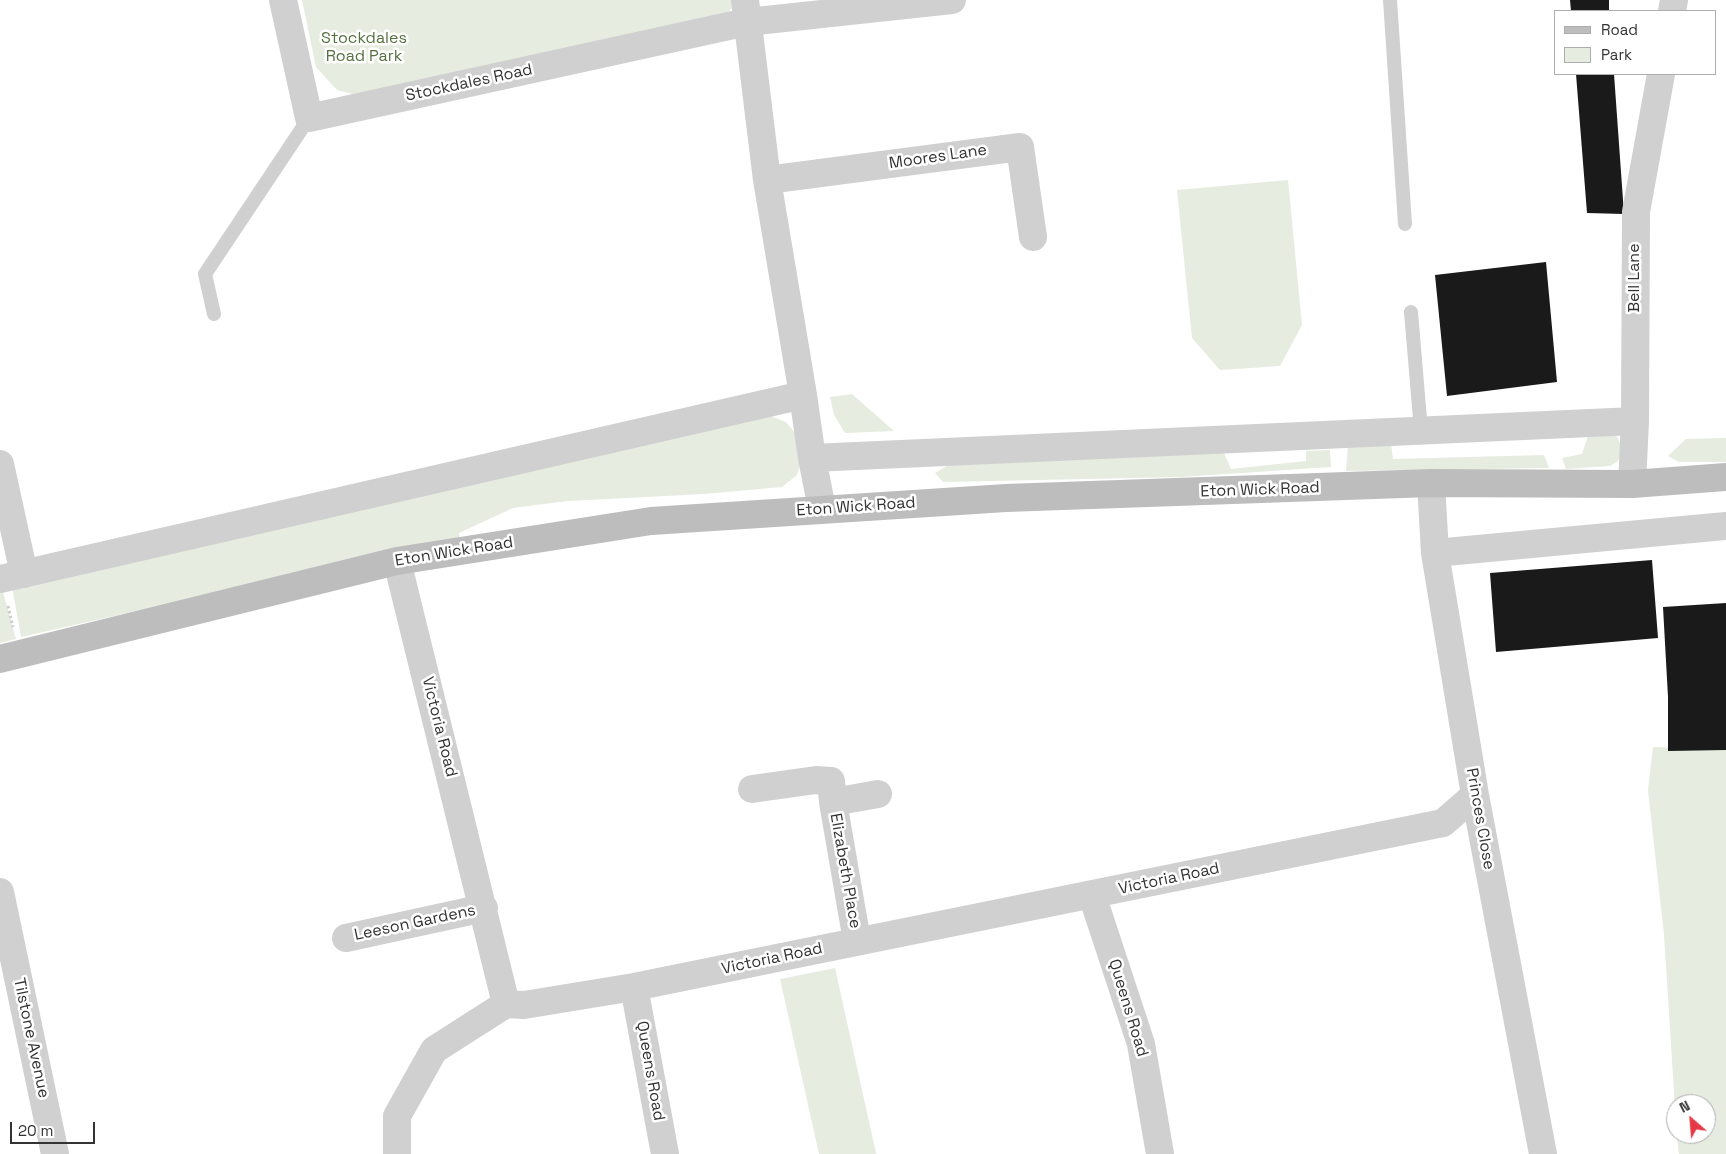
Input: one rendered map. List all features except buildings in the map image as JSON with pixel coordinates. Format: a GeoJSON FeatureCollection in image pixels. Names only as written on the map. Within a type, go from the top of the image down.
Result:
{"type":"FeatureCollection","features":[{"type":"Feature","properties":{"kind":"main road","name":"Eton Wick Road"},"geometry":{"type":"LineString","coordinates":[[0,659],[397,561],[651,521],[1006,498],[1431,483],[1632,484],[1726,477]]}},
{"type":"Feature","properties":{"kind":"street"},"geometry":{"type":"LineString","coordinates":[[284,0],[309,118]]}},
{"type":"Feature","properties":{"kind":"street","name":"Stockdales Road"},"geometry":{"type":"LineString","coordinates":[[309,118],[746,11],[952,0]]}},
{"type":"Feature","properties":{"kind":"street"},"geometry":{"type":"LineString","coordinates":[[746,11],[767,180],[822,509]]}},
{"type":"Feature","properties":{"kind":"street","name":"Bell Lane"},"geometry":{"type":"LineString","coordinates":[[1632,484],[1635,421],[1636,212],[1661,75]]}},
{"type":"Feature","properties":{"kind":"street","name":"Moores Lane"},"geometry":{"type":"LineString","coordinates":[[767,180],[1020,147],[1033,237]]}},
{"type":"Feature","properties":{"kind":"street"},"geometry":{"type":"LineString","coordinates":[[0,464],[10,584],[803,395]]}},
{"type":"Feature","properties":{"kind":"street"},"geometry":{"type":"LineString","coordinates":[[812,458],[1635,421]]}},
{"type":"Feature","properties":{"kind":"street","name":"Princes Close"},"geometry":{"type":"LineString","coordinates":[[1431,483],[1435,553],[1475,795],[1543,1154]]}},
{"type":"Feature","properties":{"kind":"street"},"geometry":{"type":"LineString","coordinates":[[1435,553],[1726,526]]}},
{"type":"Feature","properties":{"kind":"street","name":"Victoria Road"},"geometry":{"type":"LineString","coordinates":[[397,561],[484,908],[506,1004],[524,1004],[634,987],[1443,823],[1475,795]]}},
{"type":"Feature","properties":{"kind":"street","name":"Elizabeth Place"},"geometry":{"type":"LineString","coordinates":[[752,789],[816,780],[830,781],[857,941]]}},
{"type":"Feature","properties":{"kind":"street","name":"Elizabeth Place"},"geometry":{"type":"LineString","coordinates":[[833,802],[878,794]]}},
{"type":"Feature","properties":{"kind":"street","name":"Tilstone Avenue"},"geometry":{"type":"LineString","coordinates":[[0,892],[55,1154]]}},
{"type":"Feature","properties":{"kind":"street","name":"Queens Road"},"geometry":{"type":"LineString","coordinates":[[1092,895],[1141,1044],[1160,1154]]}},
{"type":"Feature","properties":{"kind":"street","name":"Leeson Gardens"},"geometry":{"type":"LineString","coordinates":[[346,938],[484,908]]}},
{"type":"Feature","properties":{"kind":"street","name":"Queens Road"},"geometry":{"type":"LineString","coordinates":[[634,987],[665,1154]]}},
{"type":"Feature","properties":{"kind":"street"},"geometry":{"type":"LineString","coordinates":[[397,1154],[397,1116],[434,1050],[506,1004]]}},
{"type":"Feature","properties":{"kind":"lane"},"geometry":{"type":"LineString","coordinates":[[1390,0],[1405,224]]}},
{"type":"Feature","properties":{"kind":"lane"},"geometry":{"type":"LineString","coordinates":[[214,314],[204,274],[309,118]]}},
{"type":"Feature","properties":{"kind":"lane"},"geometry":{"type":"LineString","coordinates":[[1411,312],[1421,431]]}},
{"type":"Feature","properties":{"kind":"path"},"geometry":{"type":"LineString","coordinates":[[10,584],[15,637]]}},
{"type":"Feature","properties":{"kind":"green space","name":"Stockdales Road Park"},"geometry":{"type":"Polygon","coordinates":[[[302,0],[736,0],[734,6],[724,16],[363,97],[337,90],[316,67],[302,0]]]}},
{"type":"Feature","properties":{"kind":"green space"},"geometry":{"type":"Polygon","coordinates":[[[1288,180],[1302,325],[1280,366],[1220,370],[1192,338],[1177,190],[1288,180]]]}},
{"type":"Feature","properties":{"kind":"green space"},"geometry":{"type":"Polygon","coordinates":[[[852,394],[894,431],[845,433],[834,415],[830,397],[852,394]]]}},
{"type":"Feature","properties":{"kind":"green space"},"geometry":{"type":"Polygon","coordinates":[[[763,413],[786,422],[799,438],[804,453],[797,475],[782,487],[704,494],[568,501],[513,508],[459,533],[459,538],[21,637],[12,586],[763,413]]]}},
{"type":"Feature","properties":{"kind":"green space"},"geometry":{"type":"Polygon","coordinates":[[[1613,429],[1623,449],[1618,461],[1610,466],[1566,469],[1562,458],[1582,454],[1590,430],[1613,429]]]}},
{"type":"Feature","properties":{"kind":"green space"},"geometry":{"type":"Polygon","coordinates":[[[1726,438],[1726,462],[1679,462],[1668,456],[1686,439],[1726,438]]]}},
{"type":"Feature","properties":{"kind":"green space"},"geometry":{"type":"Polygon","coordinates":[[[1391,444],[1393,459],[1544,455],[1549,468],[1346,471],[1348,445],[1391,444]]]}},
{"type":"Feature","properties":{"kind":"green space"},"geometry":{"type":"Polygon","coordinates":[[[1330,450],[1331,467],[1182,477],[943,482],[935,473],[950,464],[1223,451],[1231,469],[1306,461],[1306,451],[1330,450]]]}},
{"type":"Feature","properties":{"kind":"green space"},"geometry":{"type":"Polygon","coordinates":[[[3,592],[16,639],[0,643],[0,593],[3,592]]]}},
{"type":"Feature","properties":{"kind":"green space"},"geometry":{"type":"Polygon","coordinates":[[[1653,747],[1726,749],[1726,1154],[1679,1154],[1678,1144],[1716,1144],[1716,1094],[1674,1094],[1664,935],[1648,790],[1653,747]]]}},
{"type":"Feature","properties":{"kind":"green space"},"geometry":{"type":"Polygon","coordinates":[[[835,968],[877,1154],[819,1154],[780,979],[835,968]]]}}]}
